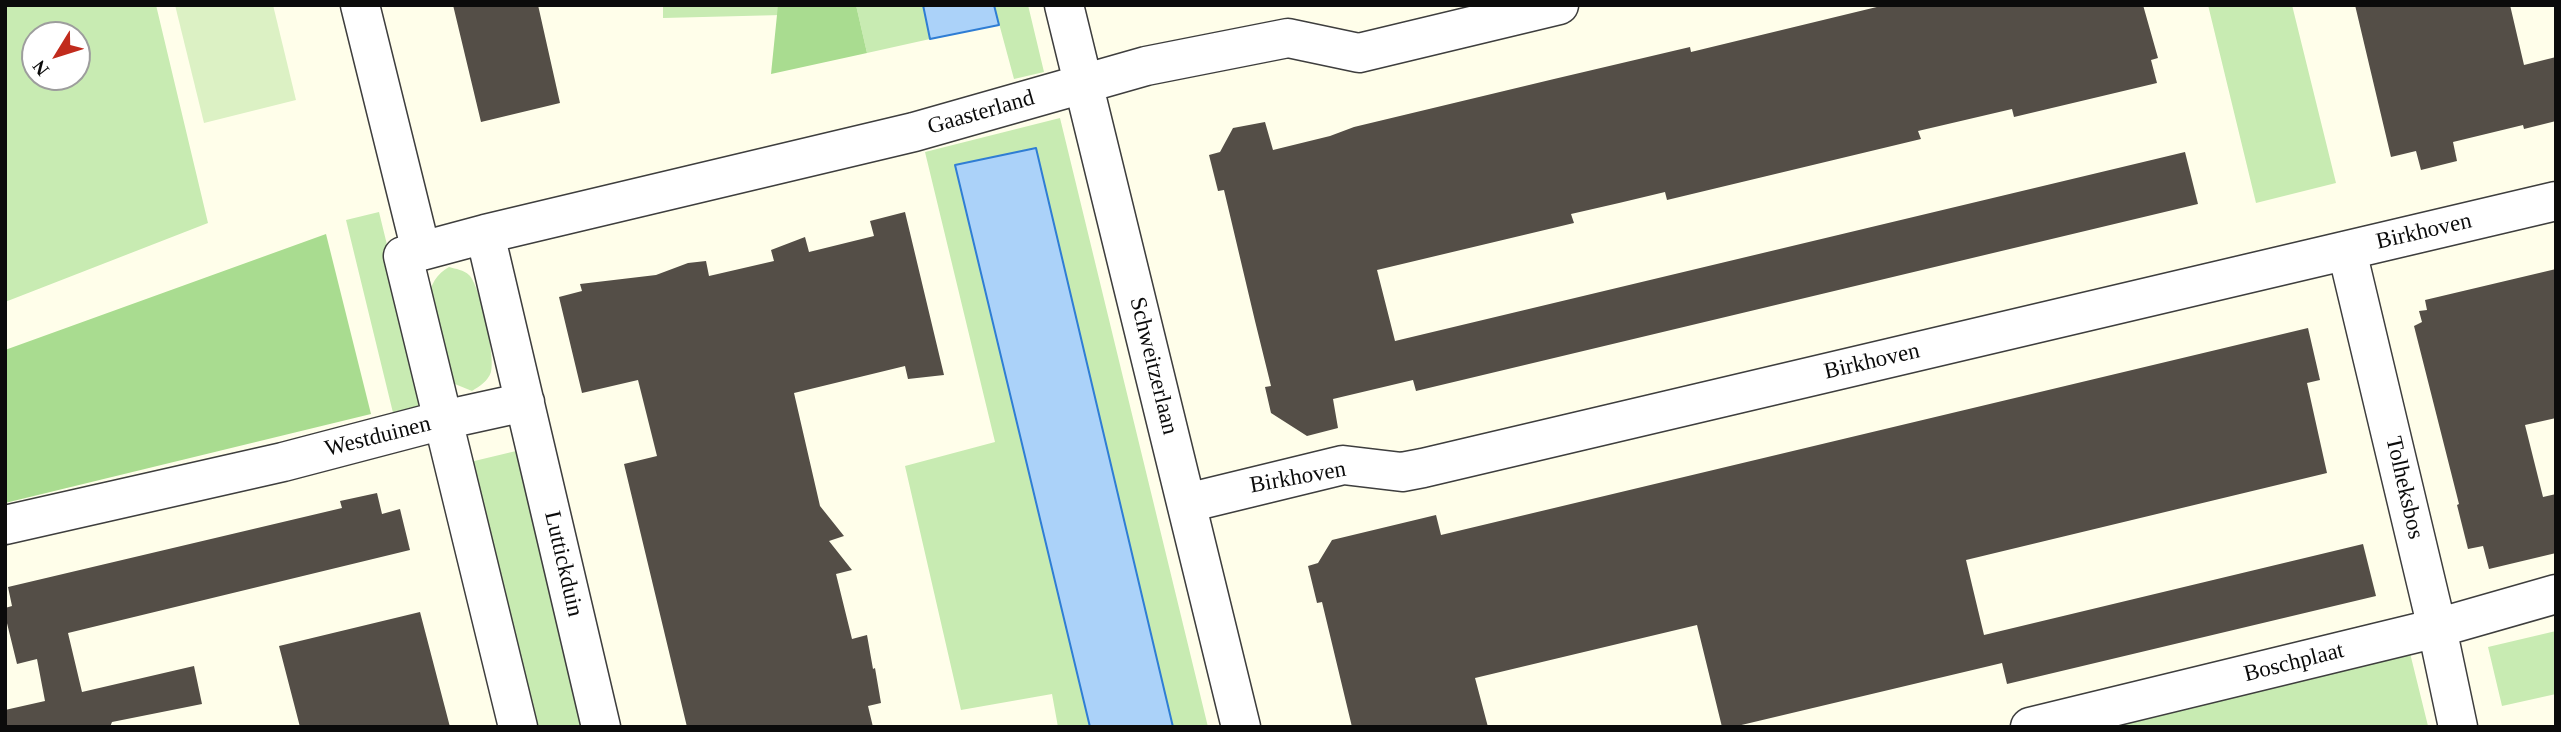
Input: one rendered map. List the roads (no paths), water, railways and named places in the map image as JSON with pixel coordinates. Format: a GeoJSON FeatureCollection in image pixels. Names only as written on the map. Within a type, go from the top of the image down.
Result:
{"type":"FeatureCollection","features":[{"type":"Feature","properties":{"kind":"street"},"geometry":{"type":"LineString","coordinates":[[360,5],[412,253],[443,420],[525,402]]}},
{"type":"Feature","properties":{"kind":"street","name":"Schweitzerlaan"},"geometry":{"type":"LineString","coordinates":[[1064,5],[1241,727]]}},
{"type":"Feature","properties":{"kind":"street","name":"Gaasterland"},"geometry":{"type":"LineString","coordinates":[[412,253],[914,132],[1146,66],[1289,38],[1359,53],[1559,5]]}},
{"type":"Feature","properties":{"kind":"street","name":"Birkhoven"},"geometry":{"type":"LineString","coordinates":[[1187,503],[1343,465],[1402,472],[1423,468],[2556,201]]}},
{"type":"Feature","properties":{"kind":"street","name":"Luttickduin"},"geometry":{"type":"LineString","coordinates":[[485,234],[601,727]]}},
{"type":"Feature","properties":{"kind":"street","name":"Tolheksbos"},"geometry":{"type":"LineString","coordinates":[[2347,251],[2458,727]]}},
{"type":"Feature","properties":{"kind":"street","name":"Westduinen"},"geometry":{"type":"LineString","coordinates":[[5,525],[270,465],[443,420],[518,727]]}},
{"type":"Feature","properties":{"kind":"street","name":"Boschplaat"},"geometry":{"type":"LineString","coordinates":[[2031,727],[2437,628],[2556,594]]}},
{"type":"Feature","properties":{"kind":"water"},"geometry":{"type":"Polygon","coordinates":[[[923,5],[994,5],[999,25],[930,39],[923,5]]]}},
{"type":"Feature","properties":{"kind":"water"},"geometry":{"type":"Polygon","coordinates":[[[1036,148],[1173,727],[1090,727],[955,165],[1036,148]]]}}]}
